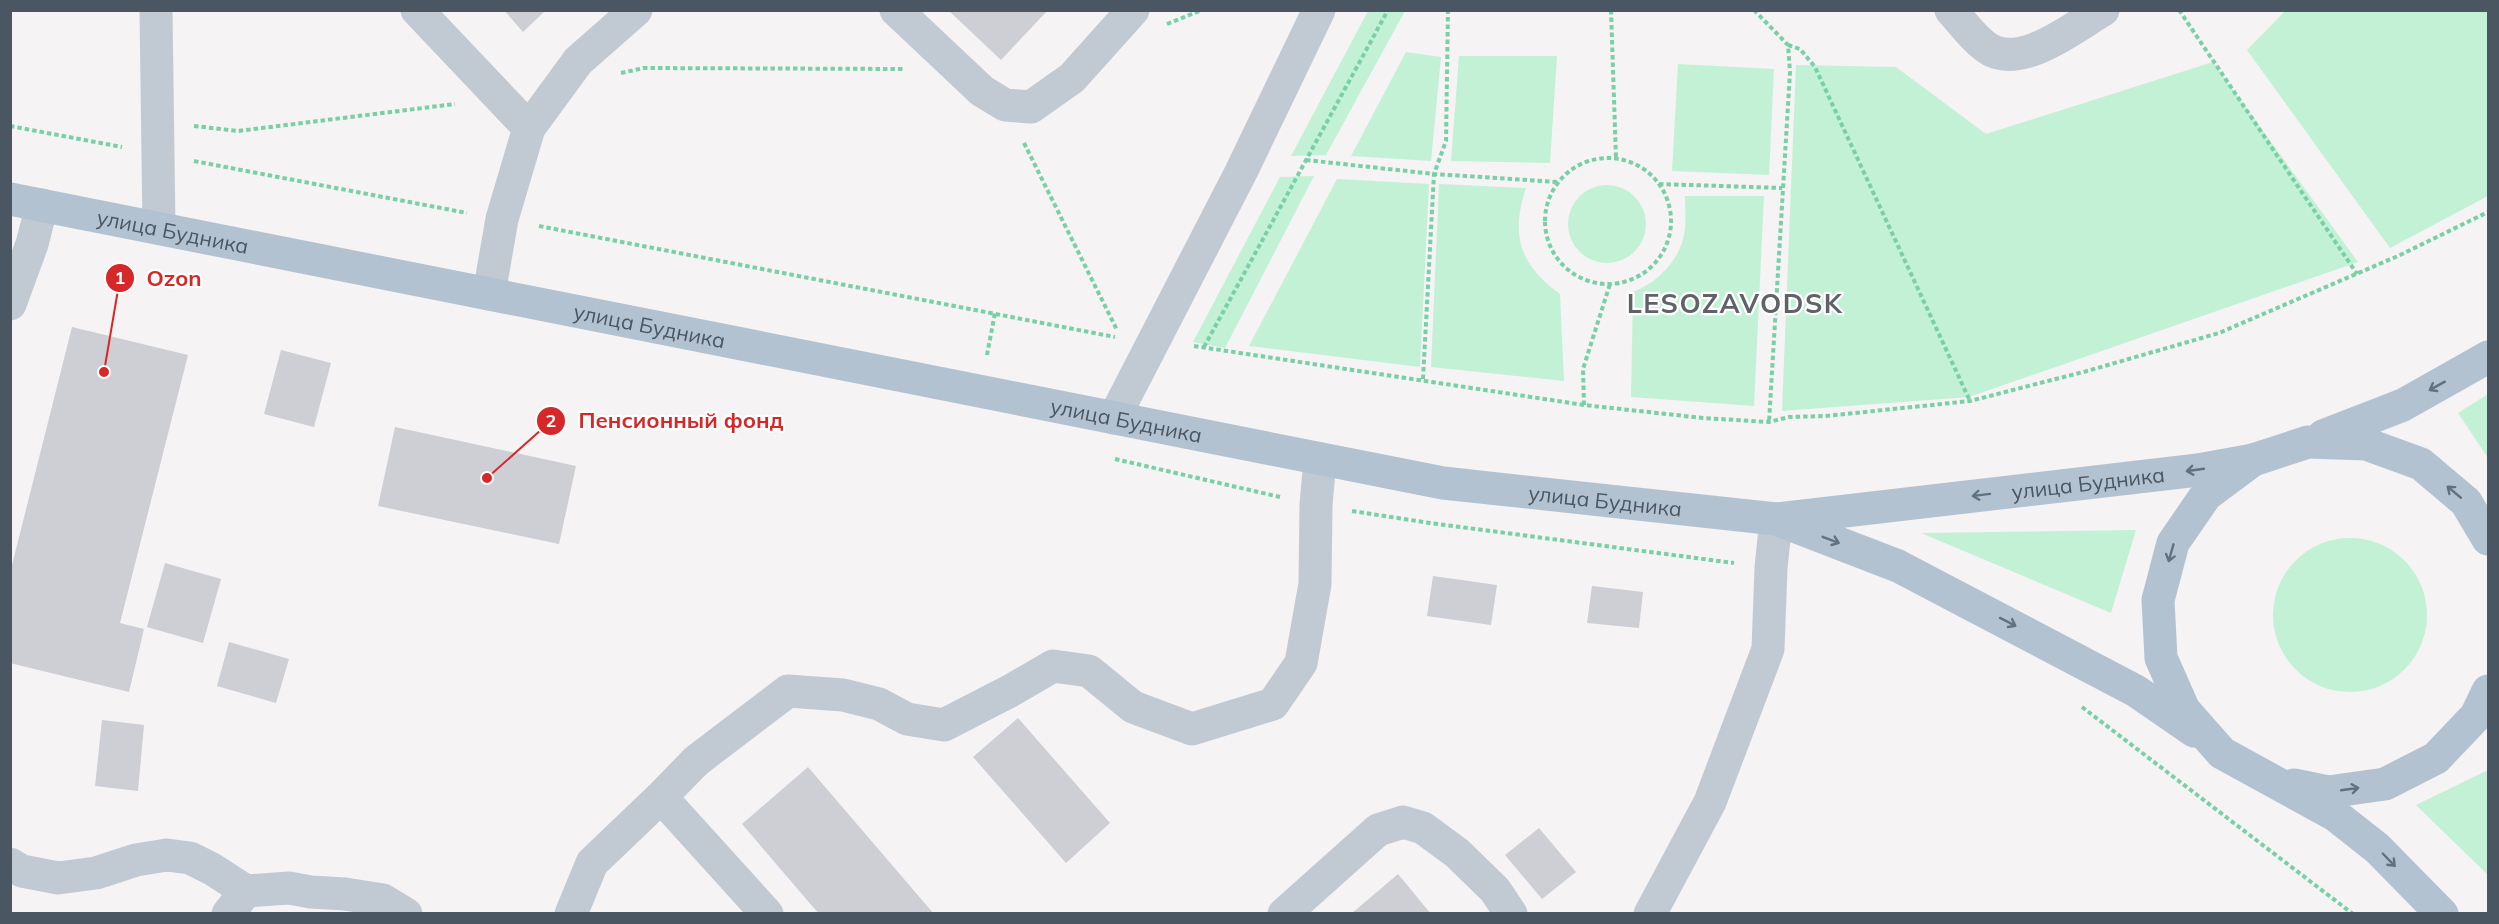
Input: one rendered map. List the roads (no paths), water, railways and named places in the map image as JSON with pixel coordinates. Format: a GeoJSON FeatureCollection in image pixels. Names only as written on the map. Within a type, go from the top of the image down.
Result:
{"type":"FeatureCollection","features":[{"type":"Feature","properties":{"kind":"main road","name":"улица Будника"},"geometry":{"type":"LineString","coordinates":[[10,199],[1443,483],[1776,519],[2198,470],[2253,460]]}},
{"type":"Feature","properties":{"kind":"main road"},"geometry":{"type":"LineString","coordinates":[[2442,914],[2377,848],[2335,815],[2222,753],[2216,747],[2184,710],[2162,658],[2158,600],[2173,543],[2206,495],[2253,460],[2308,442],[2403,405],[2488,357]]}},
{"type":"Feature","properties":{"kind":"main road"},"geometry":{"type":"LineString","coordinates":[[2308,442],[2366,444],[2421,464],[2466,501],[2488,539]]}},
{"type":"Feature","properties":{"kind":"main road"},"geometry":{"type":"LineString","coordinates":[[1776,519],[1898,566],[2020,628],[2136,691],[2216,747]]}},
{"type":"Feature","properties":{"kind":"main road"},"geometry":{"type":"LineString","coordinates":[[2272,781],[2328,792],[2385,783],[2436,758],[2476,716],[2488,691]]}},
{"type":"Feature","properties":{"kind":"lane"},"geometry":{"type":"LineString","coordinates":[[156,10],[159,228]]}},
{"type":"Feature","properties":{"kind":"lane"},"geometry":{"type":"LineString","coordinates":[[417,10],[529,128]]}},
{"type":"Feature","properties":{"kind":"lane"},"geometry":{"type":"LineString","coordinates":[[489,294],[502,219],[529,128],[578,61],[636,10]]}},
{"type":"Feature","properties":{"kind":"lane"},"geometry":{"type":"LineString","coordinates":[[896,10],[982,90],[1005,105],[1030,106],[1072,78],[1133,10]]}},
{"type":"Feature","properties":{"kind":"lane"},"geometry":{"type":"LineString","coordinates":[[1114,418],[1241,172],[1319,10]]}},
{"type":"Feature","properties":{"kind":"lane"},"geometry":{"type":"LineString","coordinates":[[1951,10],[1986,47],[1998,53],[2012,55],[2028,53],[2103,10]]}},
{"type":"Feature","properties":{"kind":"lane"},"geometry":{"type":"LineString","coordinates":[[10,304],[32,244],[42,205]]}},
{"type":"Feature","properties":{"kind":"lane"},"geometry":{"type":"LineString","coordinates":[[571,914],[592,863],[696,761],[788,691],[843,695],[879,704],[908,719],[944,725],[1010,692],[1053,666],[1089,671],[1133,706],[1192,729],[1273,704],[1302,663],[1315,584],[1316,505],[1320,459]]}},
{"type":"Feature","properties":{"kind":"lane"},"geometry":{"type":"LineString","coordinates":[[1632,914],[1657,901],[1710,802],[1768,649],[1771,568],[1776,519]]}},
{"type":"Feature","properties":{"kind":"lane"},"geometry":{"type":"LineString","coordinates":[[661,797],[767,914]]}},
{"type":"Feature","properties":{"kind":"lane"},"geometry":{"type":"LineString","coordinates":[[1284,914],[1378,830],[1403,822],[1423,828],[1456,853],[1503,902],[1529,914]]}},
{"type":"Feature","properties":{"kind":"lane"},"geometry":{"type":"LineString","coordinates":[[10,864],[22,871],[58,878],[96,873],[136,860],[167,855],[189,858],[212,869],[237,902],[289,888],[383,900],[406,914]]}},
{"type":"Feature","properties":{"kind":"place","name":"Ozon"},"geometry":{"type":"Point","coordinates":[104,372]}},
{"type":"Feature","properties":{"kind":"place","name":"Пенсионный фонд"},"geometry":{"type":"Point","coordinates":[487,478]}},
{"type":"Feature","properties":{"kind":"district","name":"LESOZAVODSK"},"geometry":{"type":"Point","coordinates":[1735,303]}}]}
